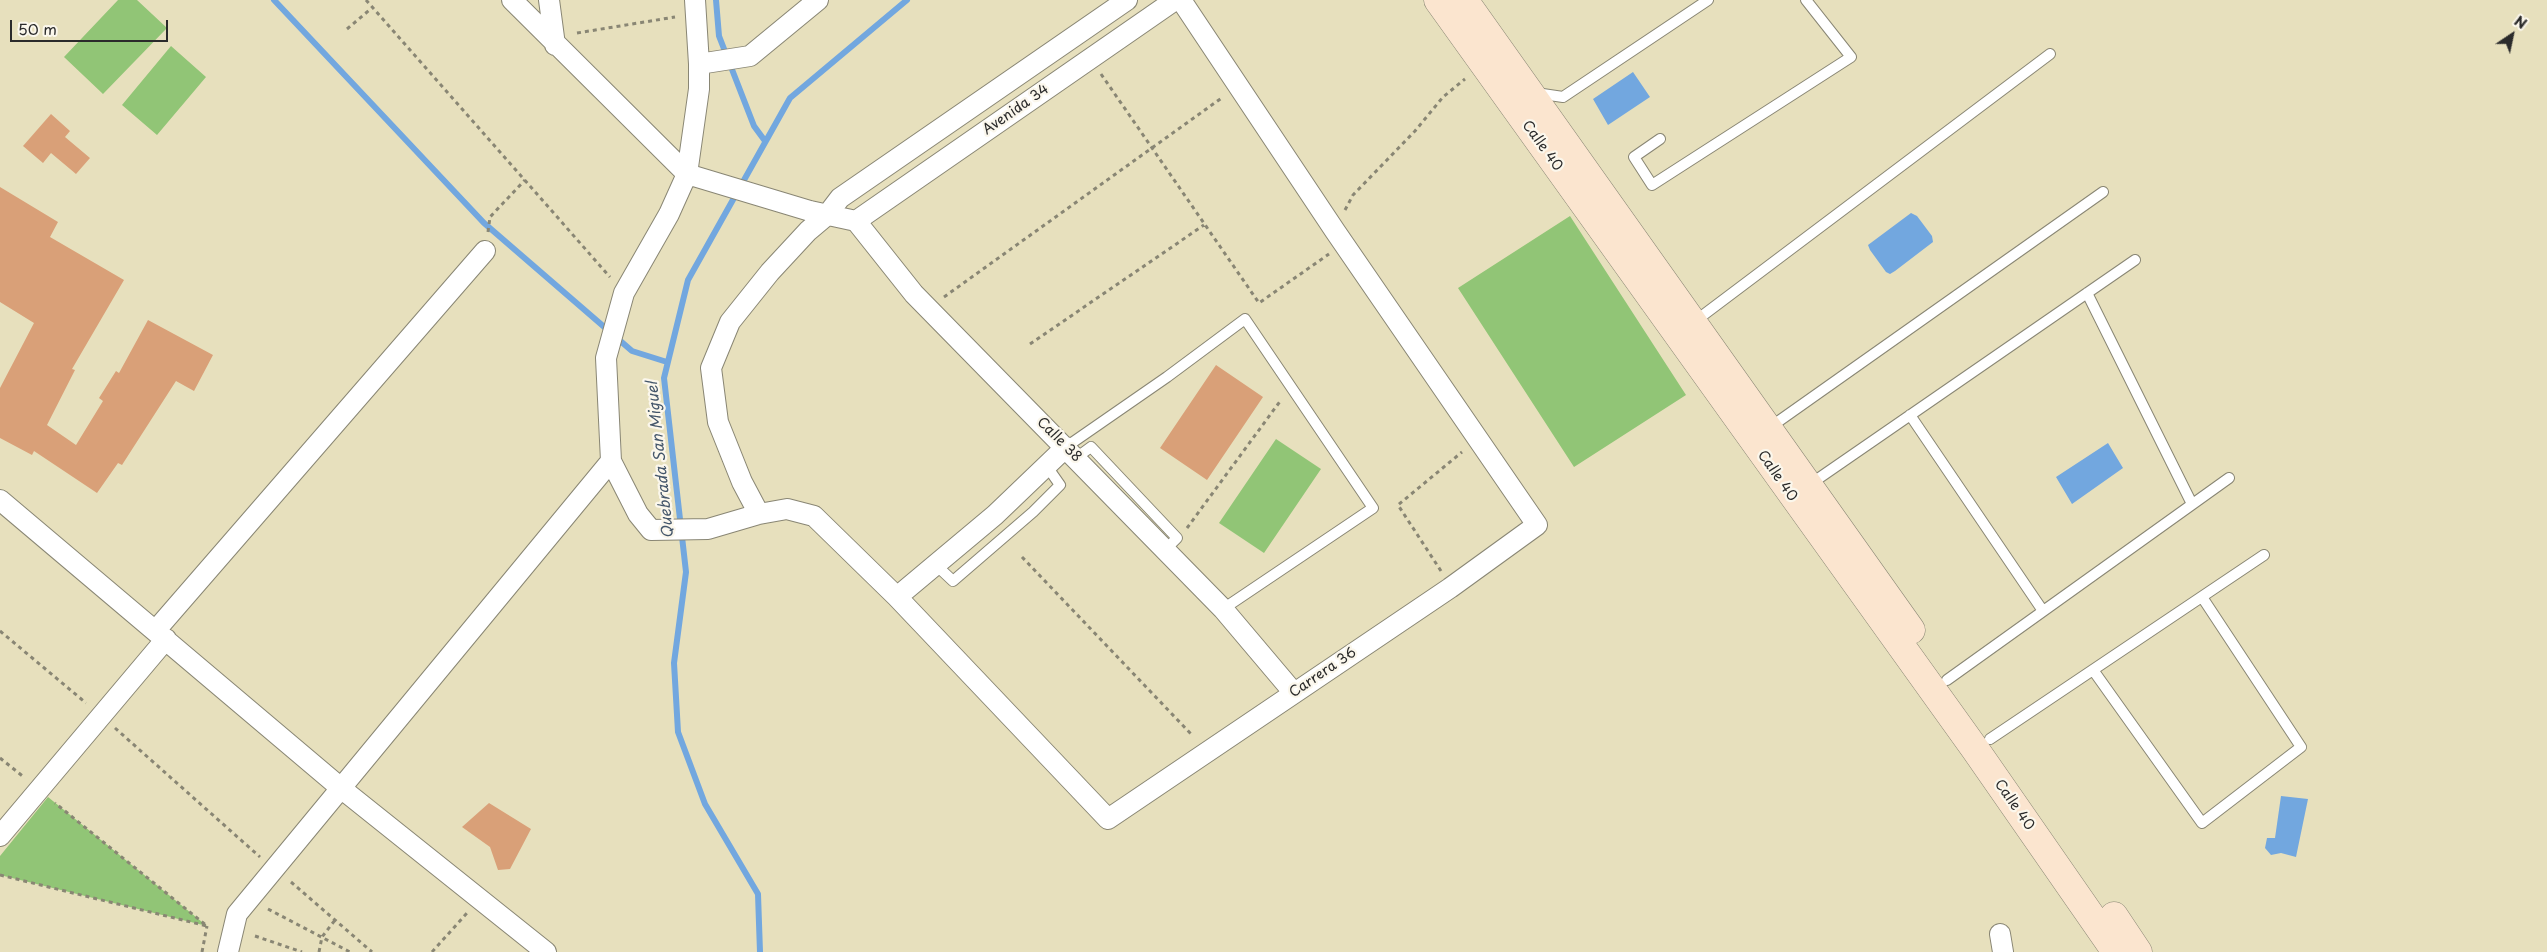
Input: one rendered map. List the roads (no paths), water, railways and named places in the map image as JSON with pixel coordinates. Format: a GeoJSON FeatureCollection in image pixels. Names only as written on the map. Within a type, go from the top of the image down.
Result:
{"type":"FeatureCollection","features":[{"type":"Feature","properties":{"kind":"main road","name":"Calle 40"},"geometry":{"type":"LineString","coordinates":[[1438,0],[1493,58]]}},
{"type":"Feature","properties":{"kind":"main road","name":"Calle 40"},"geometry":{"type":"LineString","coordinates":[[1464,0],[1493,58],[1521,99],[1982,744],[2138,952]]}},
{"type":"Feature","properties":{"kind":"main road","name":"Calle 40"},"geometry":{"type":"LineString","coordinates":[[1628,249],[1693,323],[1760,434]]}},
{"type":"Feature","properties":{"kind":"main road","name":"Calle 40"},"geometry":{"type":"LineString","coordinates":[[1800,491],[1947,680],[1982,744],[2116,952]]}},
{"type":"Feature","properties":{"kind":"street"},"geometry":{"type":"LineString","coordinates":[[512,0],[555,45],[694,177],[819,213],[856,221]]}},
{"type":"Feature","properties":{"kind":"street"},"geometry":{"type":"LineString","coordinates":[[549,0],[555,45]]}},
{"type":"Feature","properties":{"kind":"street"},"geometry":{"type":"LineString","coordinates":[[695,0],[708,63],[699,89],[694,177],[669,214],[623,297],[606,358],[611,461],[638,514],[651,530],[708,529],[759,514],[787,509],[814,516],[897,597],[995,515],[1046,465],[1071,453]]}},
{"type":"Feature","properties":{"kind":"street"},"geometry":{"type":"LineString","coordinates":[[708,63],[750,56],[818,0]]}},
{"type":"Feature","properties":{"kind":"street","name":"Avenida 34"},"geometry":{"type":"LineString","coordinates":[[759,514],[742,482],[718,422],[712,368],[730,322],[770,272],[808,231],[819,213],[1127,0]]}},
{"type":"Feature","properties":{"kind":"street","name":"Avenida 34"},"geometry":{"type":"LineString","coordinates":[[856,221],[1175,0]]}},
{"type":"Feature","properties":{"kind":"street","name":"Carrera 36"},"geometry":{"type":"LineString","coordinates":[[897,597],[1108,820],[1450,588],[1537,525],[1334,240],[1181,0]]}},
{"type":"Feature","properties":{"kind":"street","name":"Calle 38"},"geometry":{"type":"LineString","coordinates":[[856,221],[914,294],[1166,549],[1223,609],[1294,693]]}},
{"type":"Feature","properties":{"kind":"street"},"geometry":{"type":"LineString","coordinates":[[0,836],[100,716],[161,634],[486,243]]}},
{"type":"Feature","properties":{"kind":"street"},"geometry":{"type":"LineString","coordinates":[[228,952],[237,914],[611,461]]}},
{"type":"Feature","properties":{"kind":"street"},"geometry":{"type":"LineString","coordinates":[[0,500],[161,634],[342,789],[546,952]]}},
{"type":"Feature","properties":{"kind":"lane"},"geometry":{"type":"LineString","coordinates":[[1521,99],[1562,97],[1708,0]]}},
{"type":"Feature","properties":{"kind":"lane"},"geometry":{"type":"LineString","coordinates":[[1660,139],[1634,157],[1652,185],[1852,57],[1806,0]]}},
{"type":"Feature","properties":{"kind":"lane"},"geometry":{"type":"LineString","coordinates":[[1693,323],[2050,54]]}},
{"type":"Feature","properties":{"kind":"lane"},"geometry":{"type":"LineString","coordinates":[[1760,434],[2103,192]]}},
{"type":"Feature","properties":{"kind":"lane"},"geometry":{"type":"LineString","coordinates":[[1800,491],[2135,260]]}},
{"type":"Feature","properties":{"kind":"lane"},"geometry":{"type":"LineString","coordinates":[[2087,293],[2192,504]]}},
{"type":"Feature","properties":{"kind":"lane"},"geometry":{"type":"LineString","coordinates":[[1071,453],[1245,319],[1373,508],[1223,609]]}},
{"type":"Feature","properties":{"kind":"lane"},"geometry":{"type":"LineString","coordinates":[[1910,415],[2043,611]]}},
{"type":"Feature","properties":{"kind":"lane"},"geometry":{"type":"LineString","coordinates":[[1947,680],[2229,478]]}},
{"type":"Feature","properties":{"kind":"lane"},"geometry":{"type":"LineString","coordinates":[[1982,744],[2264,555]]}},
{"type":"Feature","properties":{"kind":"lane"},"geometry":{"type":"LineString","coordinates":[[2092,670],[2202,823],[2301,747],[2202,597]]}},
{"type":"Feature","properties":{"kind":"water"},"geometry":{"type":"Polygon","coordinates":[[[1633,72],[1650,97],[1608,125],[1593,99],[1633,72]]]}},
{"type":"Feature","properties":{"kind":"water"},"geometry":{"type":"Polygon","coordinates":[[[1911,213],[1917,216],[1932,236],[1933,242],[1890,274],[1886,272],[1868,245],[1911,213]]]}},
{"type":"Feature","properties":{"kind":"water"},"geometry":{"type":"Polygon","coordinates":[[[2108,443],[2123,468],[2072,504],[2056,477],[2108,443]]]}},
{"type":"Feature","properties":{"kind":"water"},"geometry":{"type":"Polygon","coordinates":[[[2281,796],[2308,799],[2296,857],[2281,853],[2271,855],[2265,848],[2267,838],[2275,838],[2281,796]]]}},
{"type":"Feature","properties":{"kind":"waterway"},"geometry":{"type":"LineString","coordinates":[[274,0],[484,223],[632,351],[667,362]]}},
{"type":"Feature","properties":{"kind":"waterway"},"geometry":{"type":"LineString","coordinates":[[716,0],[719,36],[754,126],[765,141]]}},
{"type":"Feature","properties":{"kind":"waterway","name":"Quebrada San Miguel"},"geometry":{"type":"LineString","coordinates":[[760,952],[758,894],[705,804],[678,732],[674,663],[686,572],[664,378],[688,280],[790,98],[907,0]]}}]}
